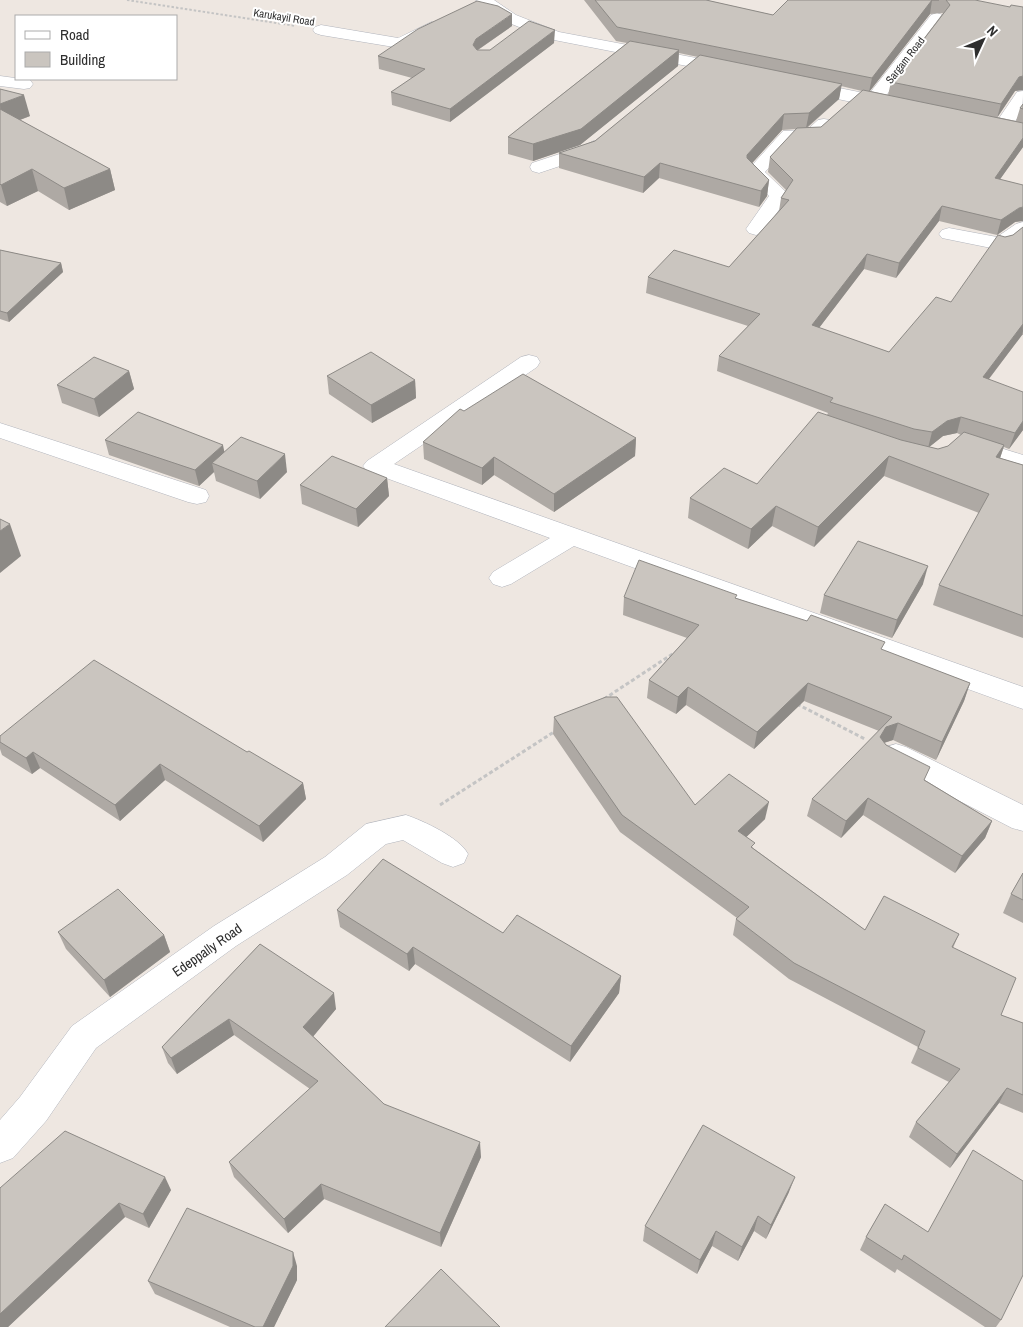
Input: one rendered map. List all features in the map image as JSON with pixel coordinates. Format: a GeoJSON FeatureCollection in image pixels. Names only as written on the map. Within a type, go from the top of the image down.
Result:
{"type":"FeatureCollection","features":[{"type":"Feature","properties":{"kind":"street"},"geometry":{"type":"LineString","coordinates":[[469,9],[486,2],[526,26],[555,36],[742,72]]}},
{"type":"Feature","properties":{"kind":"street","name":"Sargam Road"},"geometry":{"type":"LineString","coordinates":[[873,101],[937,18]]}},
{"type":"Feature","properties":{"kind":"street"},"geometry":{"type":"LineString","coordinates":[[321,30],[400,43],[443,22]]}},
{"type":"Feature","properties":{"kind":"street"},"geometry":{"type":"LineString","coordinates":[[512,36],[526,26]]}},
{"type":"Feature","properties":{"kind":"street"},"geometry":{"type":"LineString","coordinates":[[681,74],[695,62]]}},
{"type":"Feature","properties":{"kind":"street"},"geometry":{"type":"LineString","coordinates":[[0,81],[24,84]]}},
{"type":"Feature","properties":{"kind":"street"},"geometry":{"type":"LineString","coordinates":[[789,82],[910,108]]}},
{"type":"Feature","properties":{"kind":"street"},"geometry":{"type":"LineString","coordinates":[[983,123],[1009,128],[1023,96]]}},
{"type":"Feature","properties":{"kind":"street"},"geometry":{"type":"LineString","coordinates":[[756,229],[779,195],[755,172],[789,135],[811,136],[855,97]]}},
{"type":"Feature","properties":{"kind":"street"},"geometry":{"type":"LineString","coordinates":[[539,166],[587,152],[608,134]]}},
{"type":"Feature","properties":{"kind":"street"},"geometry":{"type":"LineString","coordinates":[[949,234],[1001,244],[1023,228]]}},
{"type":"Feature","properties":{"kind":"street"},"geometry":{"type":"LineString","coordinates":[[530,362],[375,466],[1023,698]]}},
{"type":"Feature","properties":{"kind":"street"},"geometry":{"type":"LineString","coordinates":[[0,430],[197,496]]}},
{"type":"Feature","properties":{"kind":"street"},"geometry":{"type":"LineString","coordinates":[[947,447],[954,441],[1023,463]]}},
{"type":"Feature","properties":{"kind":"street"},"geometry":{"type":"LineString","coordinates":[[502,578],[572,536]]}},
{"type":"Feature","properties":{"kind":"street"},"geometry":{"type":"LineString","coordinates":[[892,753],[1023,819]]}},
{"type":"Feature","properties":{"kind":"street"},"geometry":{"type":"LineString","coordinates":[[406,827],[452,854]]}},
{"type":"Feature","properties":{"kind":"street","name":"Edeppally Road"},"geometry":{"type":"LineString","coordinates":[[0,1146],[33,1109],[84,1037],[225,936],[336,866],[377,834],[406,827]]}},
{"type":"Feature","properties":{"kind":"path","name":"Karukayil Road"},"geometry":{"type":"LineString","coordinates":[[126,0],[321,30]]}},
{"type":"Feature","properties":{"kind":"path"},"geometry":{"type":"LineString","coordinates":[[602,700],[676,652]]}},
{"type":"Feature","properties":{"kind":"path"},"geometry":{"type":"LineString","coordinates":[[788,700],[892,753]]}},
{"type":"Feature","properties":{"kind":"path"},"geometry":{"type":"LineString","coordinates":[[406,827],[562,726]]}},
{"type":"Feature","properties":{"kind":"building"},"geometry":{"type":"Polygon","coordinates":[[[595,0],[706,0],[773,15],[788,0],[932,0],[872,78],[617,27],[595,0]]]}},
{"type":"Feature","properties":{"kind":"building"},"geometry":{"type":"Polygon","coordinates":[[[946,0],[975,0],[1010,7],[1011,5],[1023,7],[1023,76],[1019,77],[1001,104],[891,82],[950,5],[946,0]]]}},
{"type":"Feature","properties":{"kind":"building"},"geometry":{"type":"Polygon","coordinates":[[[477,1],[498,6],[512,14],[476,39],[473,45],[477,50],[490,50],[529,21],[555,30],[450,109],[391,92],[425,69],[378,56],[418,29],[477,1]]]}},
{"type":"Feature","properties":{"kind":"building"},"geometry":{"type":"Polygon","coordinates":[[[630,41],[679,50],[581,129],[533,144],[508,137],[630,41]]]}},
{"type":"Feature","properties":{"kind":"building"},"geometry":{"type":"Polygon","coordinates":[[[700,55],[842,84],[809,113],[784,114],[747,155],[747,158],[769,180],[761,191],[660,163],[644,177],[559,153],[595,141],[700,55]]]}},
{"type":"Feature","properties":{"kind":"building"},"geometry":{"type":"Polygon","coordinates":[[[0,89],[24,95],[0,104],[0,89]]]}},
{"type":"Feature","properties":{"kind":"building"},"geometry":{"type":"Polygon","coordinates":[[[863,90],[1023,123],[1023,138],[995,178],[1023,185],[1023,207],[1001,220],[942,206],[899,263],[867,254],[812,325],[889,352],[936,297],[951,302],[998,235],[1005,237],[1013,235],[1023,227],[1023,324],[983,377],[1023,392],[1023,421],[1015,433],[961,417],[947,421],[932,432],[914,429],[830,402],[833,398],[719,356],[760,314],[648,277],[674,250],[729,267],[789,200],[781,198],[793,180],[770,157],[797,128],[821,127],[863,90]]]}},
{"type":"Feature","properties":{"kind":"building"},"geometry":{"type":"Polygon","coordinates":[[[0,109],[110,169],[64,188],[32,169],[1,185],[0,109]]]}},
{"type":"Feature","properties":{"kind":"building"},"geometry":{"type":"Polygon","coordinates":[[[0,250],[61,263],[7,313],[0,311],[0,250]]]}},
{"type":"Feature","properties":{"kind":"building"},"geometry":{"type":"Polygon","coordinates":[[[371,352],[415,380],[371,405],[327,376],[371,352]]]}},
{"type":"Feature","properties":{"kind":"building"},"geometry":{"type":"Polygon","coordinates":[[[94,357],[129,371],[94,399],[57,385],[94,357]]]}},
{"type":"Feature","properties":{"kind":"building"},"geometry":{"type":"Polygon","coordinates":[[[523,374],[636,438],[554,494],[494,457],[482,468],[423,442],[460,409],[464,411],[523,374]]]}},
{"type":"Feature","properties":{"kind":"building"},"geometry":{"type":"Polygon","coordinates":[[[138,412],[223,445],[195,470],[105,440],[138,412]]]}},
{"type":"Feature","properties":{"kind":"building"},"geometry":{"type":"Polygon","coordinates":[[[818,412],[901,440],[938,449],[948,446],[964,432],[1004,445],[996,457],[1023,465],[1023,616],[939,585],[989,494],[889,456],[818,527],[776,506],[751,529],[690,498],[724,468],[757,484],[818,412]]]}},
{"type":"Feature","properties":{"kind":"building"},"geometry":{"type":"Polygon","coordinates":[[[241,437],[285,454],[257,481],[212,463],[241,437]]]}},
{"type":"Feature","properties":{"kind":"building"},"geometry":{"type":"Polygon","coordinates":[[[332,456],[387,478],[356,509],[300,485],[332,456]]]}},
{"type":"Feature","properties":{"kind":"building"},"geometry":{"type":"Polygon","coordinates":[[[0,519],[10,524],[0,531],[0,519]]]}},
{"type":"Feature","properties":{"kind":"building"},"geometry":{"type":"Polygon","coordinates":[[[858,541],[928,566],[897,620],[824,595],[858,541]]]}},
{"type":"Feature","properties":{"kind":"building"},"geometry":{"type":"Polygon","coordinates":[[[639,560],[737,595],[735,598],[807,621],[811,615],[885,642],[881,649],[970,683],[942,742],[898,723],[886,727],[880,737],[886,745],[930,767],[924,780],[992,821],[962,856],[868,798],[846,821],[812,799],[892,717],[808,683],[757,732],[688,687],[678,697],[649,680],[699,625],[624,597],[639,560]]]}},
{"type":"Feature","properties":{"kind":"building"},"geometry":{"type":"Polygon","coordinates":[[[94,660],[247,752],[249,751],[303,783],[259,826],[160,764],[115,805],[33,752],[26,758],[0,742],[0,736],[94,660]]]}},
{"type":"Feature","properties":{"kind":"building"},"geometry":{"type":"Polygon","coordinates":[[[606,697],[617,697],[695,805],[729,774],[769,802],[738,831],[755,843],[751,847],[865,930],[884,896],[959,934],[952,947],[1016,978],[1001,1015],[1023,1023],[1023,1095],[1007,1088],[957,1154],[916,1122],[960,1069],[918,1048],[925,1031],[794,963],[736,919],[749,907],[622,815],[554,717],[606,697]]]}},
{"type":"Feature","properties":{"kind":"building"},"geometry":{"type":"Polygon","coordinates":[[[383,859],[503,933],[517,915],[621,976],[571,1046],[413,947],[407,954],[337,910],[383,859]]]}},
{"type":"Feature","properties":{"kind":"building"},"geometry":{"type":"Polygon","coordinates":[[[1023,873],[1023,900],[1011,894],[1023,873]]]}},
{"type":"Feature","properties":{"kind":"building"},"geometry":{"type":"Polygon","coordinates":[[[118,889],[164,935],[104,980],[58,932],[118,889]]]}},
{"type":"Feature","properties":{"kind":"building"},"geometry":{"type":"Polygon","coordinates":[[[260,944],[334,993],[303,1027],[384,1104],[480,1142],[440,1233],[321,1184],[284,1219],[229,1162],[318,1081],[229,1019],[171,1058],[162,1047],[260,944]]]}},
{"type":"Feature","properties":{"kind":"building"},"geometry":{"type":"Polygon","coordinates":[[[703,1125],[795,1177],[771,1225],[758,1216],[742,1247],[716,1231],[700,1260],[645,1226],[703,1125]]]}},
{"type":"Feature","properties":{"kind":"building"},"geometry":{"type":"Polygon","coordinates":[[[65,1131],[165,1177],[143,1214],[119,1203],[0,1314],[0,1188],[65,1131]]]}},
{"type":"Feature","properties":{"kind":"building"},"geometry":{"type":"Polygon","coordinates":[[[973,1150],[1023,1181],[1023,1275],[1001,1320],[904,1255],[902,1260],[866,1237],[885,1204],[928,1232],[973,1150]]]}},
{"type":"Feature","properties":{"kind":"building"},"geometry":{"type":"Polygon","coordinates":[[[187,1208],[293,1252],[293,1266],[263,1327],[255,1327],[148,1281],[187,1208]]]}},
{"type":"Feature","properties":{"kind":"building"},"geometry":{"type":"Polygon","coordinates":[[[441,1269],[500,1327],[385,1327],[441,1269]]]}}]}
